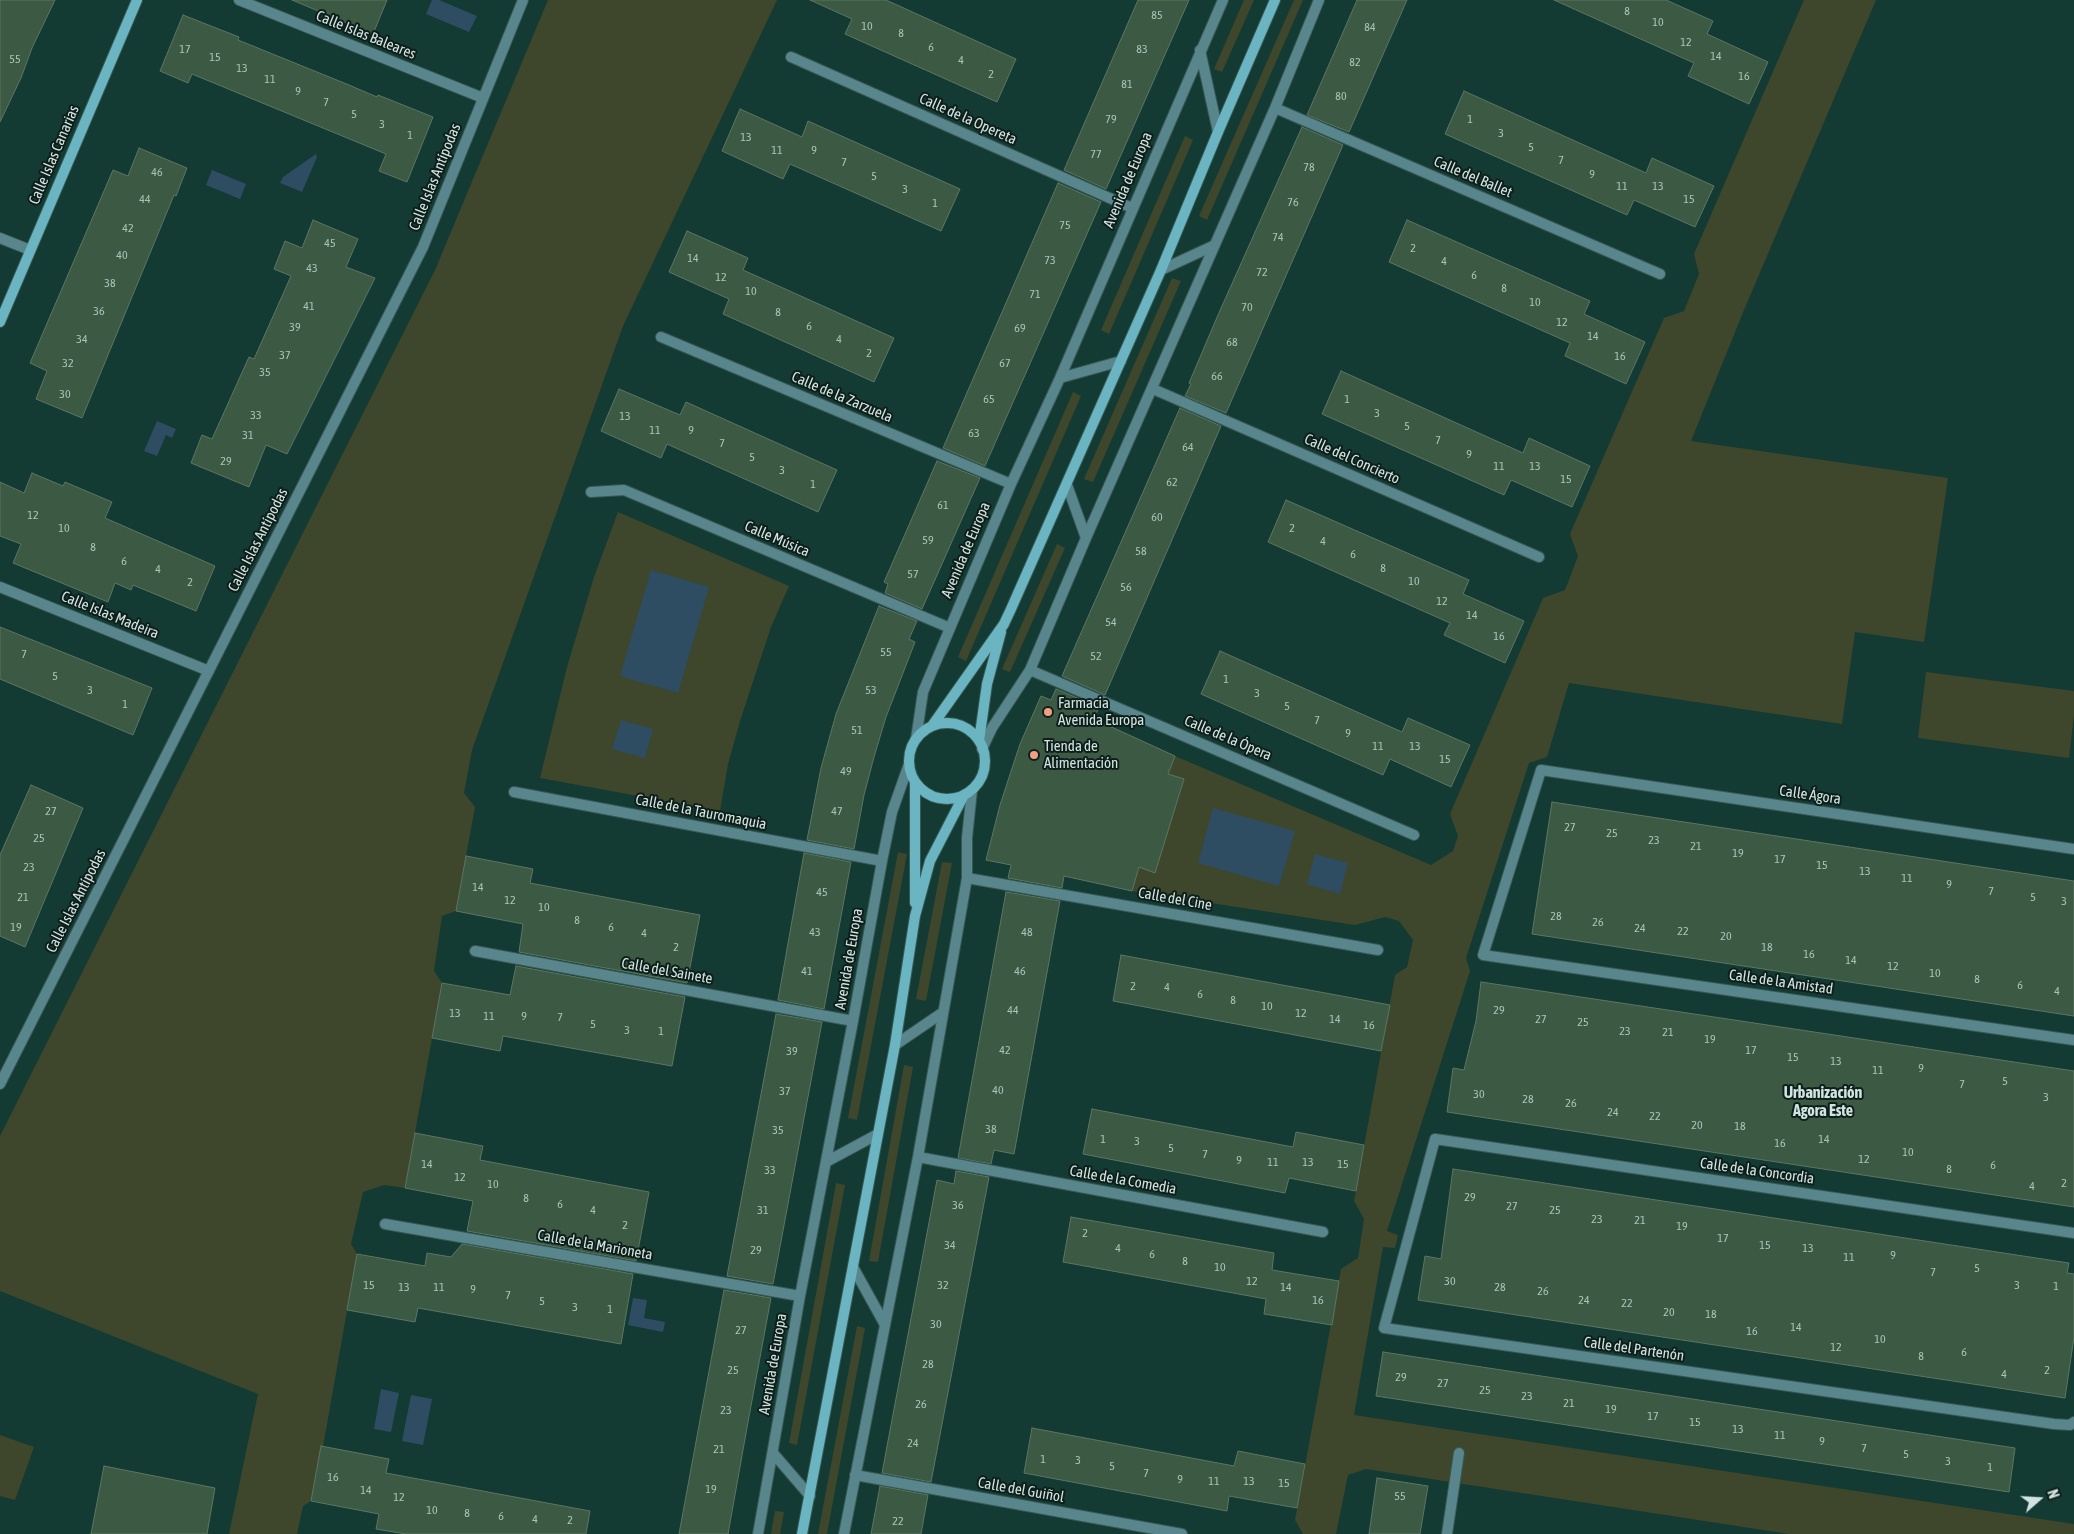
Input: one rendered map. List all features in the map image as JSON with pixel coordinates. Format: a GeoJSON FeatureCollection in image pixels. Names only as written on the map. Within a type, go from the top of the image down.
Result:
{"type":"FeatureCollection","features":[{"type":"Feature","properties":{"kind":"street","name":"Calle Islas Canarias"},"geometry":{"type":"LineString","coordinates":[[0,322],[137,0]]}},
{"type":"Feature","properties":{"kind":"street","name":"Calle Islas Baleares"},"geometry":{"type":"LineString","coordinates":[[239,0],[483,98]]}},
{"type":"Feature","properties":{"kind":"street","name":"Calle Islas Antípodas"},"geometry":{"type":"LineString","coordinates":[[0,1084],[423,247],[523,0]]}},
{"type":"Feature","properties":{"kind":"street","name":"Avenida de Europa"},"geometry":{"type":"LineString","coordinates":[[916,739],[923,692],[1011,484],[1060,378],[1223,0]]}},
{"type":"Feature","properties":{"kind":"street"},"geometry":{"type":"LineString","coordinates":[[915,782],[927,794],[936,798],[953,799],[968,792],[979,782],[985,760],[981,745],[986,684],[1004,624],[1161,270],[1275,0]]}},
{"type":"Feature","properties":{"kind":"street"},"geometry":{"type":"LineString","coordinates":[[981,745],[1030,670],[1275,108],[1319,0]]}},
{"type":"Feature","properties":{"kind":"street"},"geometry":{"type":"LineString","coordinates":[[1200,50],[1218,132]]}},
{"type":"Feature","properties":{"kind":"street","name":"Calle de la Opereta"},"geometry":{"type":"LineString","coordinates":[[791,57],[1132,208]]}},
{"type":"Feature","properties":{"kind":"street","name":"Calle del Ballet"},"geometry":{"type":"LineString","coordinates":[[1275,108],[1660,274]]}},
{"type":"Feature","properties":{"kind":"street"},"geometry":{"type":"LineString","coordinates":[[0,238],[30,250]]}},
{"type":"Feature","properties":{"kind":"street"},"geometry":{"type":"LineString","coordinates":[[1161,270],[1215,245]]}},
{"type":"Feature","properties":{"kind":"street","name":"Calle de la Zarzuela"},"geometry":{"type":"LineString","coordinates":[[661,337],[1011,484]]}},
{"type":"Feature","properties":{"kind":"street"},"geometry":{"type":"LineString","coordinates":[[1060,378],[1121,361]]}},
{"type":"Feature","properties":{"kind":"street","name":"Calle del Concierto"},"geometry":{"type":"LineString","coordinates":[[1153,389],[1539,557]]}},
{"type":"Feature","properties":{"kind":"street"},"geometry":{"type":"LineString","coordinates":[[1067,485],[1086,538]]}},
{"type":"Feature","properties":{"kind":"street","name":"Calle Música"},"geometry":{"type":"LineString","coordinates":[[590,492],[624,490],[950,628]]}},
{"type":"Feature","properties":{"kind":"street","name":"Calle Islas Madeira"},"geometry":{"type":"LineString","coordinates":[[0,586],[209,671]]}},
{"type":"Feature","properties":{"kind":"street"},"geometry":{"type":"LineString","coordinates":[[916,916],[915,782],[909,764],[910,751],[916,739],[932,726],[1004,624]]}},
{"type":"Feature","properties":{"kind":"street","name":"Calle de la Ópera"},"geometry":{"type":"LineString","coordinates":[[1030,670],[1414,834]]}},
{"type":"Feature","properties":{"kind":"street"},"geometry":{"type":"LineString","coordinates":[[932,726],[955,724],[963,727],[981,745]]}},
{"type":"Feature","properties":{"kind":"street","name":"Avenida de Europa"},"geometry":{"type":"LineString","coordinates":[[758,1534],[800,1296],[882,861],[892,812],[909,764]]}},
{"type":"Feature","properties":{"kind":"street","name":"Calle Ágora"},"geometry":{"type":"LineString","coordinates":[[1483,955],[1541,770],[2074,849]]}},
{"type":"Feature","properties":{"kind":"street","name":"Calle de la Tauromaquia"},"geometry":{"type":"LineString","coordinates":[[514,792],[882,861]]}},
{"type":"Feature","properties":{"kind":"street"},"geometry":{"type":"LineString","coordinates":[[844,1534],[918,1157],[967,878],[968,792]]}},
{"type":"Feature","properties":{"kind":"street"},"geometry":{"type":"LineString","coordinates":[[802,1534],[896,1044],[916,916],[930,861],[968,792]]}},
{"type":"Feature","properties":{"kind":"street","name":"Calle del Cine"},"geometry":{"type":"LineString","coordinates":[[967,878],[1378,950]]}},
{"type":"Feature","properties":{"kind":"street","name":"Calle del Sainete"},"geometry":{"type":"LineString","coordinates":[[475,951],[853,1021]]}},
{"type":"Feature","properties":{"kind":"street","name":"Calle de la Amistad"},"geometry":{"type":"LineString","coordinates":[[1483,955],[2074,1040]]}},
{"type":"Feature","properties":{"kind":"street"},"geometry":{"type":"LineString","coordinates":[[896,1044],[942,1013]]}},
{"type":"Feature","properties":{"kind":"street"},"geometry":{"type":"LineString","coordinates":[[826,1162],[878,1134]]}},
{"type":"Feature","properties":{"kind":"street","name":"Calle de la Concordia"},"geometry":{"type":"LineString","coordinates":[[1435,1139],[2074,1233]]}},
{"type":"Feature","properties":{"kind":"street","name":"Calle del Partenón"},"geometry":{"type":"LineString","coordinates":[[1435,1139],[1384,1328],[2054,1424],[2070,1425],[2074,1422]]}},
{"type":"Feature","properties":{"kind":"street","name":"Calle de la Comedia"},"geometry":{"type":"LineString","coordinates":[[918,1157],[1323,1232]]}},
{"type":"Feature","properties":{"kind":"street","name":"Calle de la Marioneta"},"geometry":{"type":"LineString","coordinates":[[385,1224],[800,1296]]}},
{"type":"Feature","properties":{"kind":"street"},"geometry":{"type":"LineString","coordinates":[[853,1267],[884,1323]]}},
{"type":"Feature","properties":{"kind":"street"},"geometry":{"type":"LineString","coordinates":[[773,1453],[810,1496]]}},
{"type":"Feature","properties":{"kind":"street"},"geometry":{"type":"LineString","coordinates":[[1447,1534],[1458,1453]]}},
{"type":"Feature","properties":{"kind":"street","name":"Calle del Guiñol"},"geometry":{"type":"LineString","coordinates":[[855,1475],[1182,1534]]}},
{"type":"Feature","properties":{"kind":"green space"},"geometry":{"type":"Polygon","coordinates":[[[548,0],[777,0],[623,326],[472,750],[464,793],[475,807],[456,911],[442,916],[434,971],[442,983],[405,1188],[384,1185],[363,1192],[351,1244],[357,1254],[323,1447],[321,1447],[311,1501],[303,1506],[297,1534],[229,1534],[258,1394],[0,1291],[0,1136],[435,270],[548,0]]]}},
{"type":"Feature","properties":{"kind":"green space"},"geometry":{"type":"Polygon","coordinates":[[[1244,0],[1254,0],[1222,72],[1214,69],[1244,0]]]}},
{"type":"Feature","properties":{"kind":"green space"},"geometry":{"type":"Polygon","coordinates":[[[1294,0],[1303,0],[1207,220],[1199,216],[1294,0]]]}},
{"type":"Feature","properties":{"kind":"green space"},"geometry":{"type":"Polygon","coordinates":[[[1804,0],[1876,0],[1744,310],[1691,441],[1948,478],[1924,642],[1855,632],[1842,724],[1569,683],[1547,757],[1529,763],[1466,958],[1470,971],[1387,1231],[1398,1235],[1395,1248],[1383,1247],[1354,1415],[2074,1524],[2074,1534],[1789,1534],[1366,1469],[1348,1475],[1336,1534],[1303,1534],[1295,1520],[1341,1269],[1358,1258],[1364,1219],[1354,1201],[1395,975],[1407,967],[1413,940],[1399,921],[1385,917],[1355,925],[1132,891],[1139,867],[1155,872],[1184,780],[1168,774],[1175,756],[1431,865],[1453,851],[1458,836],[1450,814],[1543,598],[1565,590],[1578,556],[1570,534],[1664,318],[1684,311],[1699,274],[1694,254],[1804,0]]]}},
{"type":"Feature","properties":{"kind":"green space"},"geometry":{"type":"Polygon","coordinates":[[[1185,136],[1193,140],[1109,334],[1101,330],[1185,136]]]}},
{"type":"Feature","properties":{"kind":"green space"},"geometry":{"type":"Polygon","coordinates":[[[1172,278],[1181,281],[1093,482],[1084,479],[1172,278]]]}},
{"type":"Feature","properties":{"kind":"green space"},"geometry":{"type":"Polygon","coordinates":[[[1073,392],[1081,396],[966,661],[958,657],[1073,392]]]}},
{"type":"Feature","properties":{"kind":"green space"},"geometry":{"type":"Polygon","coordinates":[[[618,512],[789,586],[771,627],[741,718],[728,764],[720,811],[540,778],[567,667],[594,577],[618,512]]]}},
{"type":"Feature","properties":{"kind":"green space"},"geometry":{"type":"Polygon","coordinates":[[[1057,544],[1065,548],[1010,672],[1002,669],[1057,544]]]}},
{"type":"Feature","properties":{"kind":"green space"},"geometry":{"type":"Polygon","coordinates":[[[1926,672],[2074,691],[2074,715],[2069,758],[1918,738],[1926,672]]]}},
{"type":"Feature","properties":{"kind":"green space"},"geometry":{"type":"Polygon","coordinates":[[[898,852],[907,854],[857,1120],[848,1118],[898,852]]]}},
{"type":"Feature","properties":{"kind":"green space"},"geometry":{"type":"Polygon","coordinates":[[[942,862],[952,863],[926,1001],[916,999],[942,862]]]}},
{"type":"Feature","properties":{"kind":"green space"},"geometry":{"type":"Polygon","coordinates":[[[904,1065],[913,1067],[878,1262],[869,1261],[904,1065]]]}},
{"type":"Feature","properties":{"kind":"green space"},"geometry":{"type":"Polygon","coordinates":[[[836,1183],[845,1185],[797,1445],[789,1443],[836,1183]]]}},
{"type":"Feature","properties":{"kind":"green space"},"geometry":{"type":"Polygon","coordinates":[[[857,1326],[865,1328],[827,1534],[818,1534],[857,1326]]]}},
{"type":"Feature","properties":{"kind":"green space"},"geometry":{"type":"Polygon","coordinates":[[[0,1435],[34,1447],[15,1500],[0,1496],[0,1435]]]}},
{"type":"Feature","properties":{"kind":"green space"},"geometry":{"type":"Polygon","coordinates":[[[775,1511],[784,1512],[780,1534],[771,1534],[775,1511]]]}},
{"type":"Feature","properties":{"kind":"water"},"geometry":{"type":"Polygon","coordinates":[[[432,0],[439,0],[477,16],[469,32],[426,14],[432,0]]]}},
{"type":"Feature","properties":{"kind":"water"},"geometry":{"type":"Polygon","coordinates":[[[316,154],[317,157],[302,192],[280,183],[283,177],[316,154]]]}},
{"type":"Feature","properties":{"kind":"water"},"geometry":{"type":"Polygon","coordinates":[[[212,170],[246,184],[240,199],[206,185],[212,170]]]}},
{"type":"Feature","properties":{"kind":"water"},"geometry":{"type":"Polygon","coordinates":[[[157,421],[176,429],[172,438],[166,435],[157,456],[144,451],[157,421]]]}},
{"type":"Feature","properties":{"kind":"water"},"geometry":{"type":"Polygon","coordinates":[[[651,570],[709,587],[678,693],[620,676],[651,570]]]}},
{"type":"Feature","properties":{"kind":"water"},"geometry":{"type":"Polygon","coordinates":[[[621,720],[653,729],[645,758],[612,749],[621,720]]]}},
{"type":"Feature","properties":{"kind":"water"},"geometry":{"type":"Polygon","coordinates":[[[1213,808],[1295,831],[1279,886],[1198,863],[1213,808]]]}},
{"type":"Feature","properties":{"kind":"water"},"geometry":{"type":"Polygon","coordinates":[[[1315,854],[1348,863],[1340,894],[1307,884],[1315,854]]]}},
{"type":"Feature","properties":{"kind":"water"},"geometry":{"type":"Polygon","coordinates":[[[633,1298],[647,1300],[644,1318],[665,1322],[663,1332],[628,1325],[633,1298]]]}},
{"type":"Feature","properties":{"kind":"water"},"geometry":{"type":"Polygon","coordinates":[[[381,1389],[399,1393],[391,1432],[374,1429],[381,1389]]]}},
{"type":"Feature","properties":{"kind":"water"},"geometry":{"type":"Polygon","coordinates":[[[411,1395],[432,1399],[423,1445],[402,1441],[411,1395]]]}},
{"type":"Feature","properties":{"kind":"building"},"geometry":{"type":"Polygon","coordinates":[[[0,0],[55,0],[0,122],[0,0]]]}},
{"type":"Feature","properties":{"kind":"building"},"geometry":{"type":"Polygon","coordinates":[[[292,0],[387,0],[373,34],[292,0]]]}},
{"type":"Feature","properties":{"kind":"building"},"geometry":{"type":"Polygon","coordinates":[[[810,0],[886,0],[1016,59],[997,102],[845,34],[852,19],[810,0]]]}},
{"type":"Feature","properties":{"kind":"building"},"geometry":{"type":"Polygon","coordinates":[[[1138,0],[1189,0],[1106,189],[1064,170],[1138,0]]]}},
{"type":"Feature","properties":{"kind":"building"},"geometry":{"type":"Polygon","coordinates":[[[1357,0],[1407,0],[1349,132],[1307,115],[1357,0]]]}},
{"type":"Feature","properties":{"kind":"building"},"geometry":{"type":"Polygon","coordinates":[[[1554,0],[1666,0],[1713,21],[1707,34],[1768,62],[1749,104],[1688,76],[1694,63],[1554,0]]]}},
{"type":"Feature","properties":{"kind":"building"},"geometry":{"type":"Polygon","coordinates":[[[183,15],[239,37],[238,40],[377,97],[378,95],[433,117],[407,182],[379,171],[386,154],[192,74],[188,83],[160,71],[183,15]]]}},
{"type":"Feature","properties":{"kind":"building"},"geometry":{"type":"Polygon","coordinates":[[[1464,91],[1646,173],[1652,158],[1714,186],[1695,227],[1634,200],[1627,215],[1445,134],[1464,91]]]}},
{"type":"Feature","properties":{"kind":"building"},"geometry":{"type":"Polygon","coordinates":[[[740,109],[802,137],[808,121],[960,189],[941,231],[790,164],[783,179],[722,151],[740,109]]]}},
{"type":"Feature","properties":{"kind":"building"},"geometry":{"type":"Polygon","coordinates":[[[1302,127],[1343,145],[1226,413],[1185,396],[1218,315],[1302,127]]]}},
{"type":"Feature","properties":{"kind":"building"},"geometry":{"type":"Polygon","coordinates":[[[139,148],[187,168],[176,196],[174,195],[82,418],[36,399],[47,371],[30,363],[113,170],[128,176],[139,148]]]}},
{"type":"Feature","properties":{"kind":"building"},"geometry":{"type":"Polygon","coordinates":[[[1058,183],[1101,202],[985,466],[943,448],[1058,183]]]}},
{"type":"Feature","properties":{"kind":"building"},"geometry":{"type":"Polygon","coordinates":[[[313,220],[358,239],[346,267],[375,278],[287,454],[266,445],[249,487],[191,463],[202,435],[212,439],[249,357],[254,359],[291,276],[274,269],[285,241],[302,248],[313,220]]]}},
{"type":"Feature","properties":{"kind":"building"},"geometry":{"type":"Polygon","coordinates":[[[1407,220],[1590,301],[1584,314],[1645,342],[1626,384],[1565,356],[1570,343],[1389,262],[1407,220]]]}},
{"type":"Feature","properties":{"kind":"building"},"geometry":{"type":"Polygon","coordinates":[[[687,231],[748,258],[743,270],[894,338],[874,382],[723,314],[729,299],[669,272],[687,231]]]}},
{"type":"Feature","properties":{"kind":"building"},"geometry":{"type":"Polygon","coordinates":[[[1341,371],[1523,453],[1529,438],[1590,466],[1572,507],[1511,480],[1504,495],[1322,414],[1341,371]]]}},
{"type":"Feature","properties":{"kind":"building"},"geometry":{"type":"Polygon","coordinates":[[[619,389],[680,415],[686,402],[837,470],[818,512],[667,444],[661,458],[601,431],[619,389]]]}},
{"type":"Feature","properties":{"kind":"building"},"geometry":{"type":"Polygon","coordinates":[[[1180,408],[1221,426],[1105,695],[1062,676],[1180,408]]]}},
{"type":"Feature","properties":{"kind":"building"},"geometry":{"type":"Polygon","coordinates":[[[937,461],[980,478],[922,609],[885,593],[888,584],[884,582],[937,461]]]}},
{"type":"Feature","properties":{"kind":"building"},"geometry":{"type":"Polygon","coordinates":[[[32,473],[63,486],[65,482],[112,502],[105,518],[215,566],[196,611],[133,585],[131,590],[115,583],[108,602],[13,563],[21,544],[0,536],[0,482],[24,493],[32,473]]]}},
{"type":"Feature","properties":{"kind":"building"},"geometry":{"type":"Polygon","coordinates":[[[1286,500],[1469,580],[1463,594],[1524,621],[1505,663],[1444,635],[1450,623],[1268,542],[1286,500]]]}},
{"type":"Feature","properties":{"kind":"building"},"geometry":{"type":"Polygon","coordinates":[[[879,606],[917,621],[909,639],[915,642],[886,717],[874,757],[864,795],[854,849],[807,840],[821,768],[836,714],[879,606]]]}},
{"type":"Feature","properties":{"kind":"building"},"geometry":{"type":"Polygon","coordinates":[[[0,627],[152,688],[133,735],[0,679],[0,627]]]}},
{"type":"Feature","properties":{"kind":"building"},"geometry":{"type":"Polygon","coordinates":[[[1220,651],[1402,732],[1408,718],[1470,745],[1451,787],[1390,759],[1383,775],[1201,694],[1220,651]]]}},
{"type":"Feature","properties":{"kind":"building"},"geometry":{"type":"Polygon","coordinates":[[[1056,689],[1099,707],[1094,719],[1175,756],[1168,774],[1184,779],[1155,873],[1139,867],[1132,891],[1064,876],[1062,888],[1008,878],[1011,865],[986,860],[1000,805],[1020,744],[1041,696],[1051,700],[1056,689]]]}},
{"type":"Feature","properties":{"kind":"building"},"geometry":{"type":"Polygon","coordinates":[[[31,785],[83,808],[25,947],[0,936],[0,855],[31,785]]]}},
{"type":"Feature","properties":{"kind":"building"},"geometry":{"type":"Polygon","coordinates":[[[1552,802],[2074,881],[2074,1016],[1532,934],[1552,802]]]}},
{"type":"Feature","properties":{"kind":"building"},"geometry":{"type":"Polygon","coordinates":[[[804,853],[851,862],[824,1009],[778,1000],[804,853]]]}},
{"type":"Feature","properties":{"kind":"building"},"geometry":{"type":"Polygon","coordinates":[[[466,856],[533,869],[530,883],[700,915],[687,983],[519,952],[523,924],[456,911],[466,856]]]}},
{"type":"Feature","properties":{"kind":"building"},"geometry":{"type":"Polygon","coordinates":[[[1006,892],[1060,901],[1014,1154],[994,1150],[991,1164],[958,1158],[1006,892]]]}},
{"type":"Feature","properties":{"kind":"building"},"geometry":{"type":"Polygon","coordinates":[[[1121,955],[1390,1005],[1381,1051],[1113,1001],[1121,955]]]}},
{"type":"Feature","properties":{"kind":"building"},"geometry":{"type":"Polygon","coordinates":[[[516,966],[685,997],[672,1066],[503,1036],[500,1051],[432,1038],[442,983],[510,995],[516,966]]]}},
{"type":"Feature","properties":{"kind":"building"},"geometry":{"type":"Polygon","coordinates":[[[1481,982],[2074,1071],[2074,1207],[1447,1112],[1453,1068],[1464,1070],[1476,1021],[1481,982]]]}},
{"type":"Feature","properties":{"kind":"building"},"geometry":{"type":"Polygon","coordinates":[[[776,1014],[822,1022],[773,1284],[727,1276],[776,1014]]]}},
{"type":"Feature","properties":{"kind":"building"},"geometry":{"type":"Polygon","coordinates":[[[1092,1109],[1293,1147],[1296,1132],[1364,1145],[1356,1191],[1289,1178],[1285,1193],[1083,1154],[1092,1109]]]}},
{"type":"Feature","properties":{"kind":"building"},"geometry":{"type":"Polygon","coordinates":[[[415,1133],[483,1146],[480,1160],[649,1192],[636,1261],[467,1231],[473,1201],[405,1188],[415,1133]]]}},
{"type":"Feature","properties":{"kind":"building"},"geometry":{"type":"Polygon","coordinates":[[[1453,1169],[2069,1263],[2067,1273],[2074,1274],[2074,1337],[2065,1398],[1418,1300],[1425,1256],[1441,1259],[1453,1169]]]}},
{"type":"Feature","properties":{"kind":"building"},"geometry":{"type":"Polygon","coordinates":[[[956,1171],[989,1177],[931,1482],[882,1473],[937,1180],[954,1184],[956,1171]]]}},
{"type":"Feature","properties":{"kind":"building"},"geometry":{"type":"Polygon","coordinates":[[[1071,1217],[1274,1253],[1272,1270],[1339,1281],[1332,1325],[1264,1314],[1266,1299],[1063,1262],[1071,1217]]]}},
{"type":"Feature","properties":{"kind":"building"},"geometry":{"type":"Polygon","coordinates":[[[462,1244],[633,1274],[621,1344],[418,1308],[415,1322],[347,1310],[357,1254],[425,1266],[427,1253],[451,1257],[462,1244]]]}},
{"type":"Feature","properties":{"kind":"building"},"geometry":{"type":"Polygon","coordinates":[[[724,1290],[771,1298],[728,1534],[679,1534],[724,1290]]]}},
{"type":"Feature","properties":{"kind":"building"},"geometry":{"type":"Polygon","coordinates":[[[1383,1352],[2015,1448],[2009,1492],[1376,1396],[1383,1352]]]}},
{"type":"Feature","properties":{"kind":"building"},"geometry":{"type":"Polygon","coordinates":[[[1032,1428],[1234,1466],[1238,1451],[1305,1464],[1297,1508],[1229,1496],[1227,1511],[1024,1473],[1032,1428]]]}},
{"type":"Feature","properties":{"kind":"building"},"geometry":{"type":"Polygon","coordinates":[[[321,1446],[389,1459],[386,1473],[590,1511],[586,1534],[406,1534],[376,1529],[379,1514],[311,1501],[321,1446]]]}},
{"type":"Feature","properties":{"kind":"building"},"geometry":{"type":"Polygon","coordinates":[[[104,1466],[215,1488],[207,1534],[91,1534],[104,1466]]]}},
{"type":"Feature","properties":{"kind":"building"},"geometry":{"type":"Polygon","coordinates":[[[1377,1478],[1428,1486],[1420,1534],[1369,1534],[1377,1478]]]}},
{"type":"Feature","properties":{"kind":"building"},"geometry":{"type":"Polygon","coordinates":[[[880,1486],[928,1495],[921,1534],[871,1534],[880,1486]]]}},
{"type":"Feature","properties":{"kind":"place","name":"Farmacia Avenida Europa"},"geometry":{"type":"Point","coordinates":[1048,712]}},
{"type":"Feature","properties":{"kind":"place","name":"Tienda de Alimentación"},"geometry":{"type":"Point","coordinates":[1034,755]}},
{"type":"Feature","properties":{"kind":"district","name":"Urbanización Agora Este"},"geometry":{"type":"Point","coordinates":[1823,1102]}}]}
